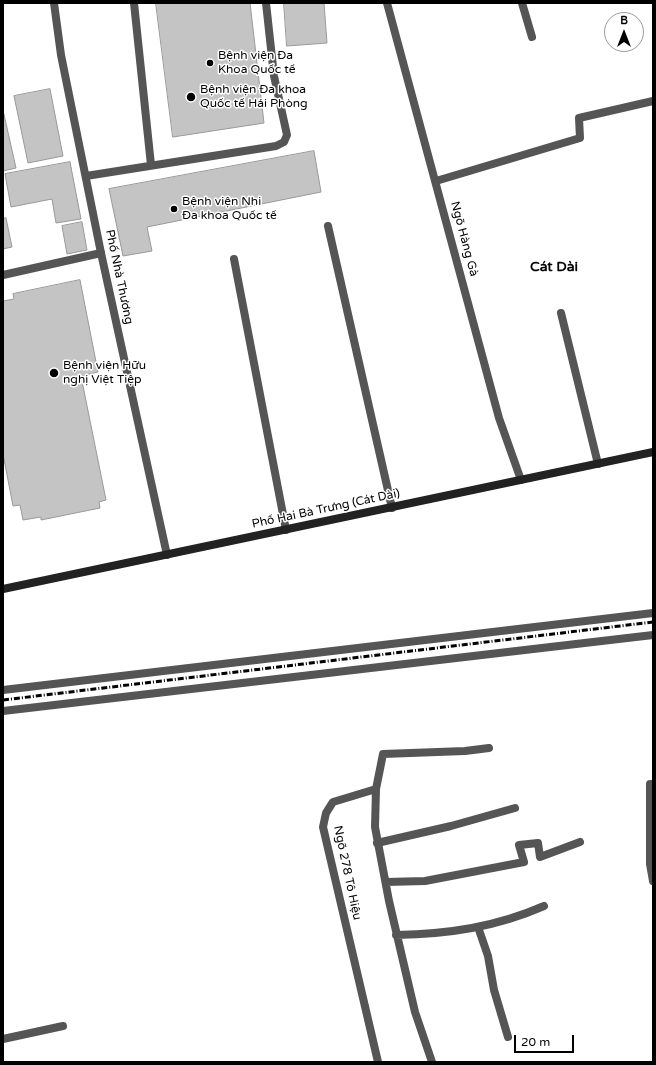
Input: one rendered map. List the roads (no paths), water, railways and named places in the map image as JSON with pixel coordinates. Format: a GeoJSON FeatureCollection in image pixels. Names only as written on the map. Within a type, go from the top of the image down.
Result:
{"type":"FeatureCollection","features":[{"type":"Feature","properties":{"kind":"main road","name":"Phố Hai Bà Trưng (Cát Dài)"},"geometry":{"type":"LineString","coordinates":[[3,589],[653,452]]}},
{"type":"Feature","properties":{"kind":"street","name":"Phố Nhà Thương"},"geometry":{"type":"LineString","coordinates":[[54,3],[62,55],[100,253],[167,555]]}},
{"type":"Feature","properties":{"kind":"street"},"geometry":{"type":"LineString","coordinates":[[134,3],[151,165]]}},
{"type":"Feature","properties":{"kind":"street"},"geometry":{"type":"LineString","coordinates":[[86,176],[276,146],[284,142],[287,135],[274,76],[266,3]]}},
{"type":"Feature","properties":{"kind":"street","name":"Ngõ Hàng Gà"},"geometry":{"type":"LineString","coordinates":[[387,3],[404,71],[436,181],[499,418],[521,480]]}},
{"type":"Feature","properties":{"kind":"street"},"geometry":{"type":"LineString","coordinates":[[522,3],[532,37]]}},
{"type":"Feature","properties":{"kind":"street"},"geometry":{"type":"LineString","coordinates":[[436,181],[580,138],[579,118],[653,101]]}},
{"type":"Feature","properties":{"kind":"street"},"geometry":{"type":"LineString","coordinates":[[328,226],[392,508]]}},
{"type":"Feature","properties":{"kind":"street"},"geometry":{"type":"LineString","coordinates":[[3,275],[100,253]]}},
{"type":"Feature","properties":{"kind":"street"},"geometry":{"type":"LineString","coordinates":[[234,259],[286,530]]}},
{"type":"Feature","properties":{"kind":"street"},"geometry":{"type":"LineString","coordinates":[[561,313],[598,464]]}},
{"type":"Feature","properties":{"kind":"street"},"geometry":{"type":"LineString","coordinates":[[3,690],[653,613]]}},
{"type":"Feature","properties":{"kind":"street"},"geometry":{"type":"LineString","coordinates":[[3,711],[653,634]]}},
{"type":"Feature","properties":{"kind":"street"},"geometry":{"type":"LineString","coordinates":[[432,1062],[415,1012],[396,935],[377,843],[375,827],[376,790],[383,754],[466,751],[489,748]]}},
{"type":"Feature","properties":{"kind":"street"},"geometry":{"type":"LineString","coordinates":[[653,784],[650,784],[650,864],[653,881]]}},
{"type":"Feature","properties":{"kind":"street","name":"Ngõ 278 Tô Hiệu"},"geometry":{"type":"LineString","coordinates":[[376,790],[333,802],[326,813],[323,827],[378,1062]]}},
{"type":"Feature","properties":{"kind":"street"},"geometry":{"type":"LineString","coordinates":[[377,843],[451,826],[515,808]]}},
{"type":"Feature","properties":{"kind":"street"},"geometry":{"type":"LineString","coordinates":[[386,882],[425,881],[524,862],[519,845],[538,843],[540,857],[580,842]]}},
{"type":"Feature","properties":{"kind":"street"},"geometry":{"type":"LineString","coordinates":[[396,935],[436,934],[478,927],[522,916],[544,906]]}},
{"type":"Feature","properties":{"kind":"street"},"geometry":{"type":"LineString","coordinates":[[478,927],[488,956],[494,990],[508,1037]]}},
{"type":"Feature","properties":{"kind":"street"},"geometry":{"type":"LineString","coordinates":[[3,1039],[63,1026]]}},
{"type":"Feature","properties":{"kind":"railway"},"geometry":{"type":"LineString","coordinates":[[3,700],[653,622]]}},
{"type":"Feature","properties":{"kind":"place","name":"Bệnh viện Đa Khoa Quốc tế"},"geometry":{"type":"Point","coordinates":[210,63]}},
{"type":"Feature","properties":{"kind":"place","name":"Bệnh viện Đa khoa Quốc tế Hải Phòng"},"geometry":{"type":"Point","coordinates":[191,97]}},
{"type":"Feature","properties":{"kind":"place","name":"Bệnh viện Nhi Đa khoa Quốc tế"},"geometry":{"type":"Point","coordinates":[174,209]}},
{"type":"Feature","properties":{"kind":"place","name":"Bệnh viện Hữu nghị Việt Tiệp"},"geometry":{"type":"Point","coordinates":[54,373]}},
{"type":"Feature","properties":{"kind":"district","name":"Cát Dài"},"geometry":{"type":"Point","coordinates":[554,267]}}]}
